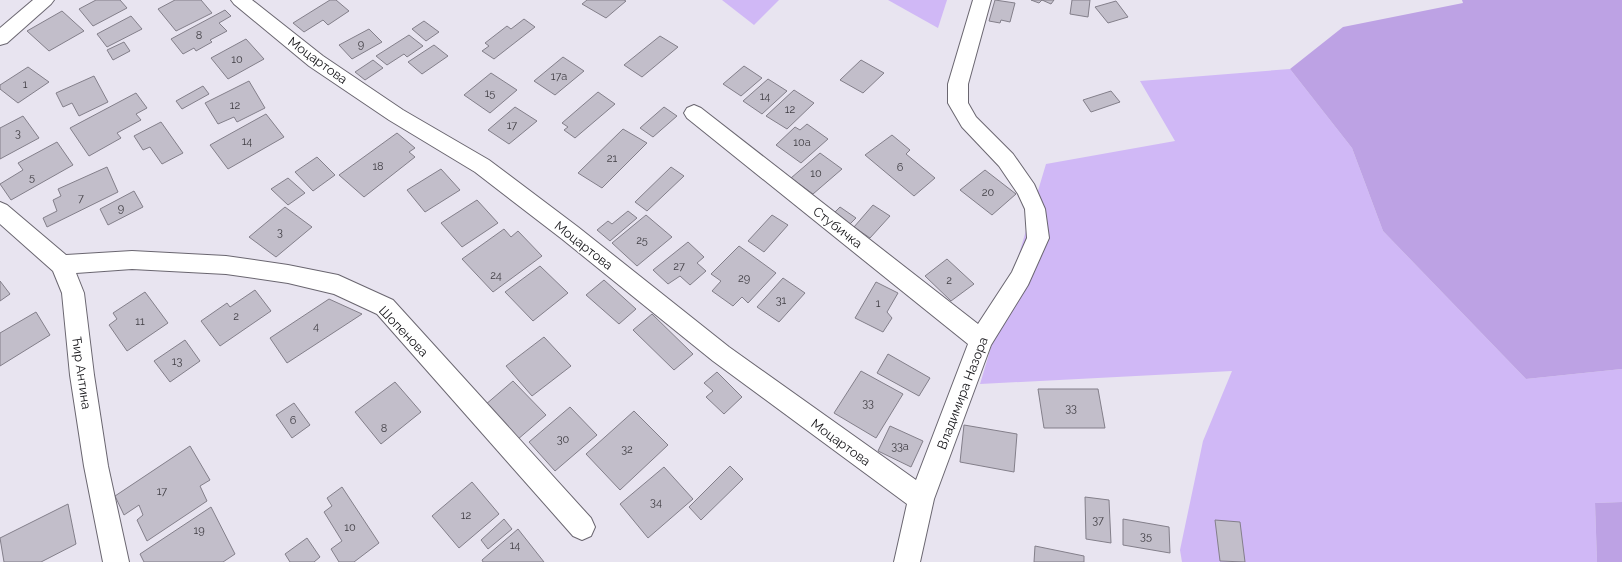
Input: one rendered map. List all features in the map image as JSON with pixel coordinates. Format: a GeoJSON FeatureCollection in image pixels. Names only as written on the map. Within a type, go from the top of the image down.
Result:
{"type":"FeatureCollection","features":[{"type":"Feature","properties":{"kind":"street"},"geometry":{"type":"LineString","coordinates":[[0,38],[45,0]]}},
{"type":"Feature","properties":{"kind":"street","name":"Моцартова"},"geometry":{"type":"LineString","coordinates":[[240,0],[329,70],[396,116],[482,166],[570,233],[721,354],[921,499]]}},
{"type":"Feature","properties":{"kind":"street","name":"Владимира Назора"},"geometry":{"type":"LineString","coordinates":[[907,562],[921,499],[981,340],[1020,278],[1038,238],[1035,209],[1027,190],[1006,160],[969,122],[958,103],[958,84],[982,0]]}},
{"type":"Feature","properties":{"kind":"street","name":"Стубичка"},"geometry":{"type":"LineString","coordinates":[[694,113],[981,340]]}},
{"type":"Feature","properties":{"kind":"street","name":"Ћир Антина"},"geometry":{"type":"LineString","coordinates":[[0,211],[62,266],[73,293],[86,405],[96,466],[116,562]]}},
{"type":"Feature","properties":{"kind":"street","name":"Шопенова"},"geometry":{"type":"LineString","coordinates":[[62,266],[132,260],[226,265],[317,279],[338,285],[365,296],[385,307],[582,527]]}},
{"type":"Feature","properties":{"kind":"shaded area"},"geometry":{"type":"Polygon","coordinates":[[[722,0],[779,0],[754,25],[722,0]]]}},
{"type":"Feature","properties":{"kind":"shaded area"},"geometry":{"type":"Polygon","coordinates":[[[888,0],[947,0],[938,28],[888,0]]]}},
{"type":"Feature","properties":{"kind":"shaded area"},"geometry":{"type":"Polygon","coordinates":[[[1462,0],[1622,0],[1622,369],[1526,379],[1383,231],[1352,148],[1290,69],[1343,27],[1463,3],[1462,0]]]}},
{"type":"Feature","properties":{"kind":"shaded area"},"geometry":{"type":"Polygon","coordinates":[[[1290,69],[1352,148],[1383,231],[1526,379],[1622,369],[1622,502],[1595,503],[1597,562],[1182,562],[1180,550],[1203,441],[1232,371],[980,384],[1046,164],[1175,141],[1140,81],[1290,69]]]}},
{"type":"Feature","properties":{"kind":"shaded area"},"geometry":{"type":"Polygon","coordinates":[[[1622,502],[1622,562],[1597,562],[1595,503],[1622,502]]]}},
{"type":"Feature","properties":{"kind":"building"},"geometry":{"type":"Polygon","coordinates":[[[96,0],[120,0],[127,8],[93,26],[79,9],[96,0]]]}},
{"type":"Feature","properties":{"kind":"building"},"geometry":{"type":"Polygon","coordinates":[[[175,0],[201,0],[212,13],[176,31],[158,9],[175,0]]]}},
{"type":"Feature","properties":{"kind":"building"},"geometry":{"type":"Polygon","coordinates":[[[330,0],[336,0],[349,11],[328,25],[323,20],[304,32],[293,23],[330,0]]]}},
{"type":"Feature","properties":{"kind":"building"},"geometry":{"type":"Polygon","coordinates":[[[587,0],[626,1],[606,18],[582,4],[587,0]]]}},
{"type":"Feature","properties":{"kind":"building"},"geometry":{"type":"Polygon","coordinates":[[[995,0],[1015,3],[1010,22],[1001,20],[1000,23],[989,21],[995,0]]]}},
{"type":"Feature","properties":{"kind":"building"},"geometry":{"type":"Polygon","coordinates":[[[1031,0],[1042,0],[1039,3],[1031,0]]]}},
{"type":"Feature","properties":{"kind":"building"},"geometry":{"type":"Polygon","coordinates":[[[1042,0],[1054,0],[1051,4],[1042,0]]]}},
{"type":"Feature","properties":{"kind":"building"},"geometry":{"type":"Polygon","coordinates":[[[1072,0],[1090,0],[1088,17],[1070,14],[1072,0]]]}},
{"type":"Feature","properties":{"kind":"building"},"geometry":{"type":"Polygon","coordinates":[[[1116,1],[1128,17],[1108,23],[1095,7],[1116,1]]]}},
{"type":"Feature","properties":{"kind":"building"},"geometry":{"type":"Polygon","coordinates":[[[225,10],[231,16],[219,23],[227,31],[210,40],[212,42],[196,51],[194,48],[183,54],[171,39],[225,10]]]}},
{"type":"Feature","properties":{"kind":"building"},"geometry":{"type":"Polygon","coordinates":[[[62,11],[84,31],[49,51],[27,31],[62,11]]]}},
{"type":"Feature","properties":{"kind":"building"},"geometry":{"type":"Polygon","coordinates":[[[131,16],[142,29],[107,47],[97,34],[131,16]]]}},
{"type":"Feature","properties":{"kind":"building"},"geometry":{"type":"Polygon","coordinates":[[[524,19],[535,27],[494,59],[482,51],[489,46],[485,43],[507,26],[511,29],[524,19]]]}},
{"type":"Feature","properties":{"kind":"building"},"geometry":{"type":"Polygon","coordinates":[[[424,21],[439,32],[426,41],[412,29],[424,21]]]}},
{"type":"Feature","properties":{"kind":"building"},"geometry":{"type":"Polygon","coordinates":[[[369,29],[382,42],[352,59],[339,45],[369,29]]]}},
{"type":"Feature","properties":{"kind":"building"},"geometry":{"type":"Polygon","coordinates":[[[409,35],[423,46],[407,57],[404,54],[387,65],[376,56],[409,35]]]}},
{"type":"Feature","properties":{"kind":"building"},"geometry":{"type":"Polygon","coordinates":[[[660,36],[678,47],[642,77],[624,65],[660,36]]]}},
{"type":"Feature","properties":{"kind":"building"},"geometry":{"type":"Polygon","coordinates":[[[246,39],[264,59],[228,79],[211,58],[246,39]]]}},
{"type":"Feature","properties":{"kind":"building"},"geometry":{"type":"Polygon","coordinates":[[[124,42],[130,51],[113,60],[107,50],[124,42]]]}},
{"type":"Feature","properties":{"kind":"building"},"geometry":{"type":"Polygon","coordinates":[[[434,45],[448,56],[422,74],[408,62],[434,45]]]}},
{"type":"Feature","properties":{"kind":"building"},"geometry":{"type":"Polygon","coordinates":[[[563,57],[584,71],[555,95],[534,81],[563,57]]]}},
{"type":"Feature","properties":{"kind":"building"},"geometry":{"type":"Polygon","coordinates":[[[373,60],[383,68],[365,80],[355,72],[373,60]]]}},
{"type":"Feature","properties":{"kind":"building"},"geometry":{"type":"Polygon","coordinates":[[[861,60],[884,73],[863,93],[840,80],[861,60]]]}},
{"type":"Feature","properties":{"kind":"building"},"geometry":{"type":"Polygon","coordinates":[[[744,66],[762,78],[741,96],[723,84],[744,66]]]}},
{"type":"Feature","properties":{"kind":"building"},"geometry":{"type":"Polygon","coordinates":[[[28,67],[49,82],[18,103],[0,89],[0,85],[28,67]]]}},
{"type":"Feature","properties":{"kind":"building"},"geometry":{"type":"Polygon","coordinates":[[[491,73],[517,90],[490,113],[464,95],[491,73]]]}},
{"type":"Feature","properties":{"kind":"building"},"geometry":{"type":"Polygon","coordinates":[[[94,76],[108,102],[79,116],[72,103],[63,107],[56,93],[94,76]]]}},
{"type":"Feature","properties":{"kind":"building"},"geometry":{"type":"Polygon","coordinates":[[[768,79],[787,91],[762,114],[743,101],[768,79]]]}},
{"type":"Feature","properties":{"kind":"building"},"geometry":{"type":"Polygon","coordinates":[[[249,81],[265,108],[237,122],[234,117],[218,124],[205,103],[249,81]]]}},
{"type":"Feature","properties":{"kind":"building"},"geometry":{"type":"Polygon","coordinates":[[[203,86],[209,94],[182,109],[176,101],[203,86]]]}},
{"type":"Feature","properties":{"kind":"building"},"geometry":{"type":"Polygon","coordinates":[[[794,90],[814,103],[787,129],[766,116],[794,90]]]}},
{"type":"Feature","properties":{"kind":"building"},"geometry":{"type":"Polygon","coordinates":[[[1111,91],[1120,102],[1091,112],[1083,100],[1111,91]]]}},
{"type":"Feature","properties":{"kind":"building"},"geometry":{"type":"Polygon","coordinates":[[[598,92],[615,104],[575,138],[564,130],[568,127],[562,123],[598,92]]]}},
{"type":"Feature","properties":{"kind":"building"},"geometry":{"type":"Polygon","coordinates":[[[136,93],[147,108],[136,114],[141,120],[117,133],[121,138],[89,156],[70,128],[136,93]]]}},
{"type":"Feature","properties":{"kind":"building"},"geometry":{"type":"Polygon","coordinates":[[[515,107],[537,121],[509,144],[488,130],[515,107]]]}},
{"type":"Feature","properties":{"kind":"building"},"geometry":{"type":"Polygon","coordinates":[[[664,107],[677,116],[653,137],[640,128],[664,107]]]}},
{"type":"Feature","properties":{"kind":"building"},"geometry":{"type":"Polygon","coordinates":[[[266,114],[284,137],[228,169],[210,145],[266,114]]]}},
{"type":"Feature","properties":{"kind":"building"},"geometry":{"type":"Polygon","coordinates":[[[23,116],[39,138],[0,159],[0,128],[23,116]]]}},
{"type":"Feature","properties":{"kind":"building"},"geometry":{"type":"Polygon","coordinates":[[[161,122],[183,153],[162,164],[150,147],[143,150],[134,136],[161,122]]]}},
{"type":"Feature","properties":{"kind":"building"},"geometry":{"type":"Polygon","coordinates":[[[807,124],[828,139],[801,163],[776,145],[795,127],[800,130],[807,124]]]}},
{"type":"Feature","properties":{"kind":"building"},"geometry":{"type":"Polygon","coordinates":[[[623,129],[647,143],[602,188],[578,173],[623,129]]]}},
{"type":"Feature","properties":{"kind":"building"},"geometry":{"type":"Polygon","coordinates":[[[397,133],[415,148],[409,152],[415,157],[364,197],[339,175],[397,133]]]}},
{"type":"Feature","properties":{"kind":"building"},"geometry":{"type":"Polygon","coordinates":[[[892,135],[910,150],[906,154],[935,178],[914,196],[865,155],[892,135]]]}},
{"type":"Feature","properties":{"kind":"building"},"geometry":{"type":"Polygon","coordinates":[[[57,142],[73,165],[11,200],[0,184],[23,170],[18,163],[57,142]]]}},
{"type":"Feature","properties":{"kind":"building"},"geometry":{"type":"Polygon","coordinates":[[[820,153],[842,169],[813,194],[791,178],[820,153]]]}},
{"type":"Feature","properties":{"kind":"building"},"geometry":{"type":"Polygon","coordinates":[[[317,157],[335,175],[313,191],[295,172],[317,157]]]}},
{"type":"Feature","properties":{"kind":"building"},"geometry":{"type":"Polygon","coordinates":[[[107,167],[118,192],[47,227],[43,218],[57,211],[53,200],[61,196],[58,189],[107,167]]]}},
{"type":"Feature","properties":{"kind":"building"},"geometry":{"type":"Polygon","coordinates":[[[671,167],[684,176],[647,211],[635,202],[671,167]]]}},
{"type":"Feature","properties":{"kind":"building"},"geometry":{"type":"Polygon","coordinates":[[[441,169],[460,190],[425,212],[407,190],[441,169]]]}},
{"type":"Feature","properties":{"kind":"building"},"geometry":{"type":"Polygon","coordinates":[[[985,170],[1016,194],[992,215],[960,190],[985,170]]]}},
{"type":"Feature","properties":{"kind":"building"},"geometry":{"type":"Polygon","coordinates":[[[288,178],[305,193],[288,205],[271,189],[288,178]]]}},
{"type":"Feature","properties":{"kind":"building"},"geometry":{"type":"Polygon","coordinates":[[[134,191],[143,207],[108,225],[100,209],[134,191]]]}},
{"type":"Feature","properties":{"kind":"building"},"geometry":{"type":"Polygon","coordinates":[[[477,200],[498,223],[462,247],[441,223],[477,200]]]}},
{"type":"Feature","properties":{"kind":"building"},"geometry":{"type":"Polygon","coordinates":[[[873,205],[890,216],[870,238],[854,227],[873,205]]]}},
{"type":"Feature","properties":{"kind":"building"},"geometry":{"type":"Polygon","coordinates":[[[285,207],[312,227],[276,257],[249,237],[285,207]]]}},
{"type":"Feature","properties":{"kind":"building"},"geometry":{"type":"Polygon","coordinates":[[[840,207],[856,218],[848,226],[833,214],[840,207]]]}},
{"type":"Feature","properties":{"kind":"building"},"geometry":{"type":"Polygon","coordinates":[[[628,211],[637,218],[610,241],[597,230],[608,221],[612,224],[628,211]]]}},
{"type":"Feature","properties":{"kind":"building"},"geometry":{"type":"Polygon","coordinates":[[[646,215],[672,237],[637,266],[612,243],[646,215]]]}},
{"type":"Feature","properties":{"kind":"building"},"geometry":{"type":"Polygon","coordinates":[[[772,215],[788,225],[764,252],[748,241],[772,215]]]}},
{"type":"Feature","properties":{"kind":"building"},"geometry":{"type":"Polygon","coordinates":[[[504,229],[511,237],[518,231],[542,256],[493,292],[462,259],[504,229]]]}},
{"type":"Feature","properties":{"kind":"building"},"geometry":{"type":"Polygon","coordinates":[[[688,242],[704,257],[697,263],[706,271],[690,285],[680,276],[668,284],[653,270],[688,242]]]}},
{"type":"Feature","properties":{"kind":"building"},"geometry":{"type":"Polygon","coordinates":[[[739,246],[776,273],[748,303],[742,297],[733,306],[712,291],[721,281],[711,274],[739,246]]]}},
{"type":"Feature","properties":{"kind":"building"},"geometry":{"type":"Polygon","coordinates":[[[947,259],[974,284],[951,301],[925,276],[947,259]]]}},
{"type":"Feature","properties":{"kind":"building"},"geometry":{"type":"Polygon","coordinates":[[[540,266],[568,293],[533,321],[505,292],[540,266]]]}},
{"type":"Feature","properties":{"kind":"building"},"geometry":{"type":"Polygon","coordinates":[[[783,278],[805,293],[779,322],[757,307],[783,278]]]}},
{"type":"Feature","properties":{"kind":"building"},"geometry":{"type":"Polygon","coordinates":[[[604,280],[636,309],[619,324],[586,295],[604,280]]]}},
{"type":"Feature","properties":{"kind":"building"},"geometry":{"type":"Polygon","coordinates":[[[0,281],[10,294],[0,301],[0,281]]]}},
{"type":"Feature","properties":{"kind":"building"},"geometry":{"type":"Polygon","coordinates":[[[876,282],[898,293],[887,312],[892,318],[883,332],[855,318],[876,282]]]}},
{"type":"Feature","properties":{"kind":"building"},"geometry":{"type":"Polygon","coordinates":[[[255,290],[271,311],[220,346],[201,321],[227,303],[230,307],[255,290]]]}},
{"type":"Feature","properties":{"kind":"building"},"geometry":{"type":"Polygon","coordinates":[[[145,292],[168,323],[127,351],[109,325],[117,319],[113,313],[145,292]]]}},
{"type":"Feature","properties":{"kind":"building"},"geometry":{"type":"Polygon","coordinates":[[[329,299],[362,314],[287,363],[270,338],[329,299]]]}},
{"type":"Feature","properties":{"kind":"building"},"geometry":{"type":"Polygon","coordinates":[[[36,312],[50,335],[0,366],[0,333],[36,312]]]}},
{"type":"Feature","properties":{"kind":"building"},"geometry":{"type":"Polygon","coordinates":[[[652,314],[693,354],[674,370],[633,330],[652,314]]]}},
{"type":"Feature","properties":{"kind":"building"},"geometry":{"type":"Polygon","coordinates":[[[544,337],[571,366],[532,396],[506,366],[544,337]]]}},
{"type":"Feature","properties":{"kind":"building"},"geometry":{"type":"Polygon","coordinates":[[[185,340],[200,361],[170,382],[154,361],[185,340]]]}},
{"type":"Feature","properties":{"kind":"building"},"geometry":{"type":"Polygon","coordinates":[[[888,354],[930,378],[919,396],[877,373],[888,354]]]}},
{"type":"Feature","properties":{"kind":"building"},"geometry":{"type":"Polygon","coordinates":[[[861,371],[903,394],[876,438],[834,413],[861,371]]]}},
{"type":"Feature","properties":{"kind":"building"},"geometry":{"type":"Polygon","coordinates":[[[717,372],[742,397],[724,414],[706,397],[713,391],[704,383],[717,372]]]}},
{"type":"Feature","properties":{"kind":"building"},"geometry":{"type":"Polygon","coordinates":[[[513,381],[546,415],[517,440],[485,405],[513,381]]]}},
{"type":"Feature","properties":{"kind":"building"},"geometry":{"type":"Polygon","coordinates":[[[395,382],[421,412],[381,444],[355,412],[395,382]]]}},
{"type":"Feature","properties":{"kind":"building"},"geometry":{"type":"Polygon","coordinates":[[[1038,389],[1098,389],[1105,428],[1044,428],[1038,389]]]}},
{"type":"Feature","properties":{"kind":"building"},"geometry":{"type":"Polygon","coordinates":[[[294,403],[310,425],[292,438],[276,415],[294,403]]]}},
{"type":"Feature","properties":{"kind":"building"},"geometry":{"type":"Polygon","coordinates":[[[570,407],[597,435],[555,471],[529,442],[570,407]]]}},
{"type":"Feature","properties":{"kind":"building"},"geometry":{"type":"Polygon","coordinates":[[[634,411],[668,445],[620,490],[586,454],[634,411]]]}},
{"type":"Feature","properties":{"kind":"building"},"geometry":{"type":"Polygon","coordinates":[[[964,425],[1017,434],[1014,472],[960,462],[964,425]]]}},
{"type":"Feature","properties":{"kind":"building"},"geometry":{"type":"Polygon","coordinates":[[[890,426],[923,441],[911,467],[878,451],[890,426]]]}},
{"type":"Feature","properties":{"kind":"building"},"geometry":{"type":"Polygon","coordinates":[[[190,446],[210,480],[200,486],[207,501],[147,541],[137,520],[143,515],[139,505],[124,515],[115,496],[190,446]]]}},
{"type":"Feature","properties":{"kind":"building"},"geometry":{"type":"Polygon","coordinates":[[[730,466],[743,479],[701,520],[689,507],[730,466]]]}},
{"type":"Feature","properties":{"kind":"building"},"geometry":{"type":"Polygon","coordinates":[[[664,467],[693,499],[648,538],[620,504],[664,467]]]}},
{"type":"Feature","properties":{"kind":"building"},"geometry":{"type":"Polygon","coordinates":[[[472,482],[499,514],[459,548],[432,516],[472,482]]]}},
{"type":"Feature","properties":{"kind":"building"},"geometry":{"type":"Polygon","coordinates":[[[342,487],[379,543],[354,562],[339,562],[331,549],[342,541],[324,512],[332,506],[327,498],[342,487]]]}},
{"type":"Feature","properties":{"kind":"building"},"geometry":{"type":"Polygon","coordinates":[[[1085,497],[1109,500],[1111,543],[1086,539],[1085,497]]]}},
{"type":"Feature","properties":{"kind":"building"},"geometry":{"type":"Polygon","coordinates":[[[68,504],[76,544],[41,562],[4,562],[0,538],[68,504]]]}},
{"type":"Feature","properties":{"kind":"building"},"geometry":{"type":"Polygon","coordinates":[[[211,507],[235,554],[223,562],[144,562],[140,554],[211,507]]]}},
{"type":"Feature","properties":{"kind":"building"},"geometry":{"type":"Polygon","coordinates":[[[504,519],[512,529],[488,549],[481,540],[504,519]]]}},
{"type":"Feature","properties":{"kind":"building"},"geometry":{"type":"Polygon","coordinates":[[[1123,519],[1169,527],[1170,553],[1123,545],[1123,519]]]}},
{"type":"Feature","properties":{"kind":"building"},"geometry":{"type":"Polygon","coordinates":[[[1215,520],[1240,522],[1245,562],[1220,561],[1215,520]]]}},
{"type":"Feature","properties":{"kind":"building"},"geometry":{"type":"Polygon","coordinates":[[[518,529],[544,562],[483,562],[482,560],[518,529]]]}},
{"type":"Feature","properties":{"kind":"building"},"geometry":{"type":"Polygon","coordinates":[[[307,538],[320,557],[314,562],[290,562],[285,554],[307,538]]]}},
{"type":"Feature","properties":{"kind":"building"},"geometry":{"type":"Polygon","coordinates":[[[1035,546],[1084,556],[1084,562],[1034,562],[1035,546]]]}}]}
